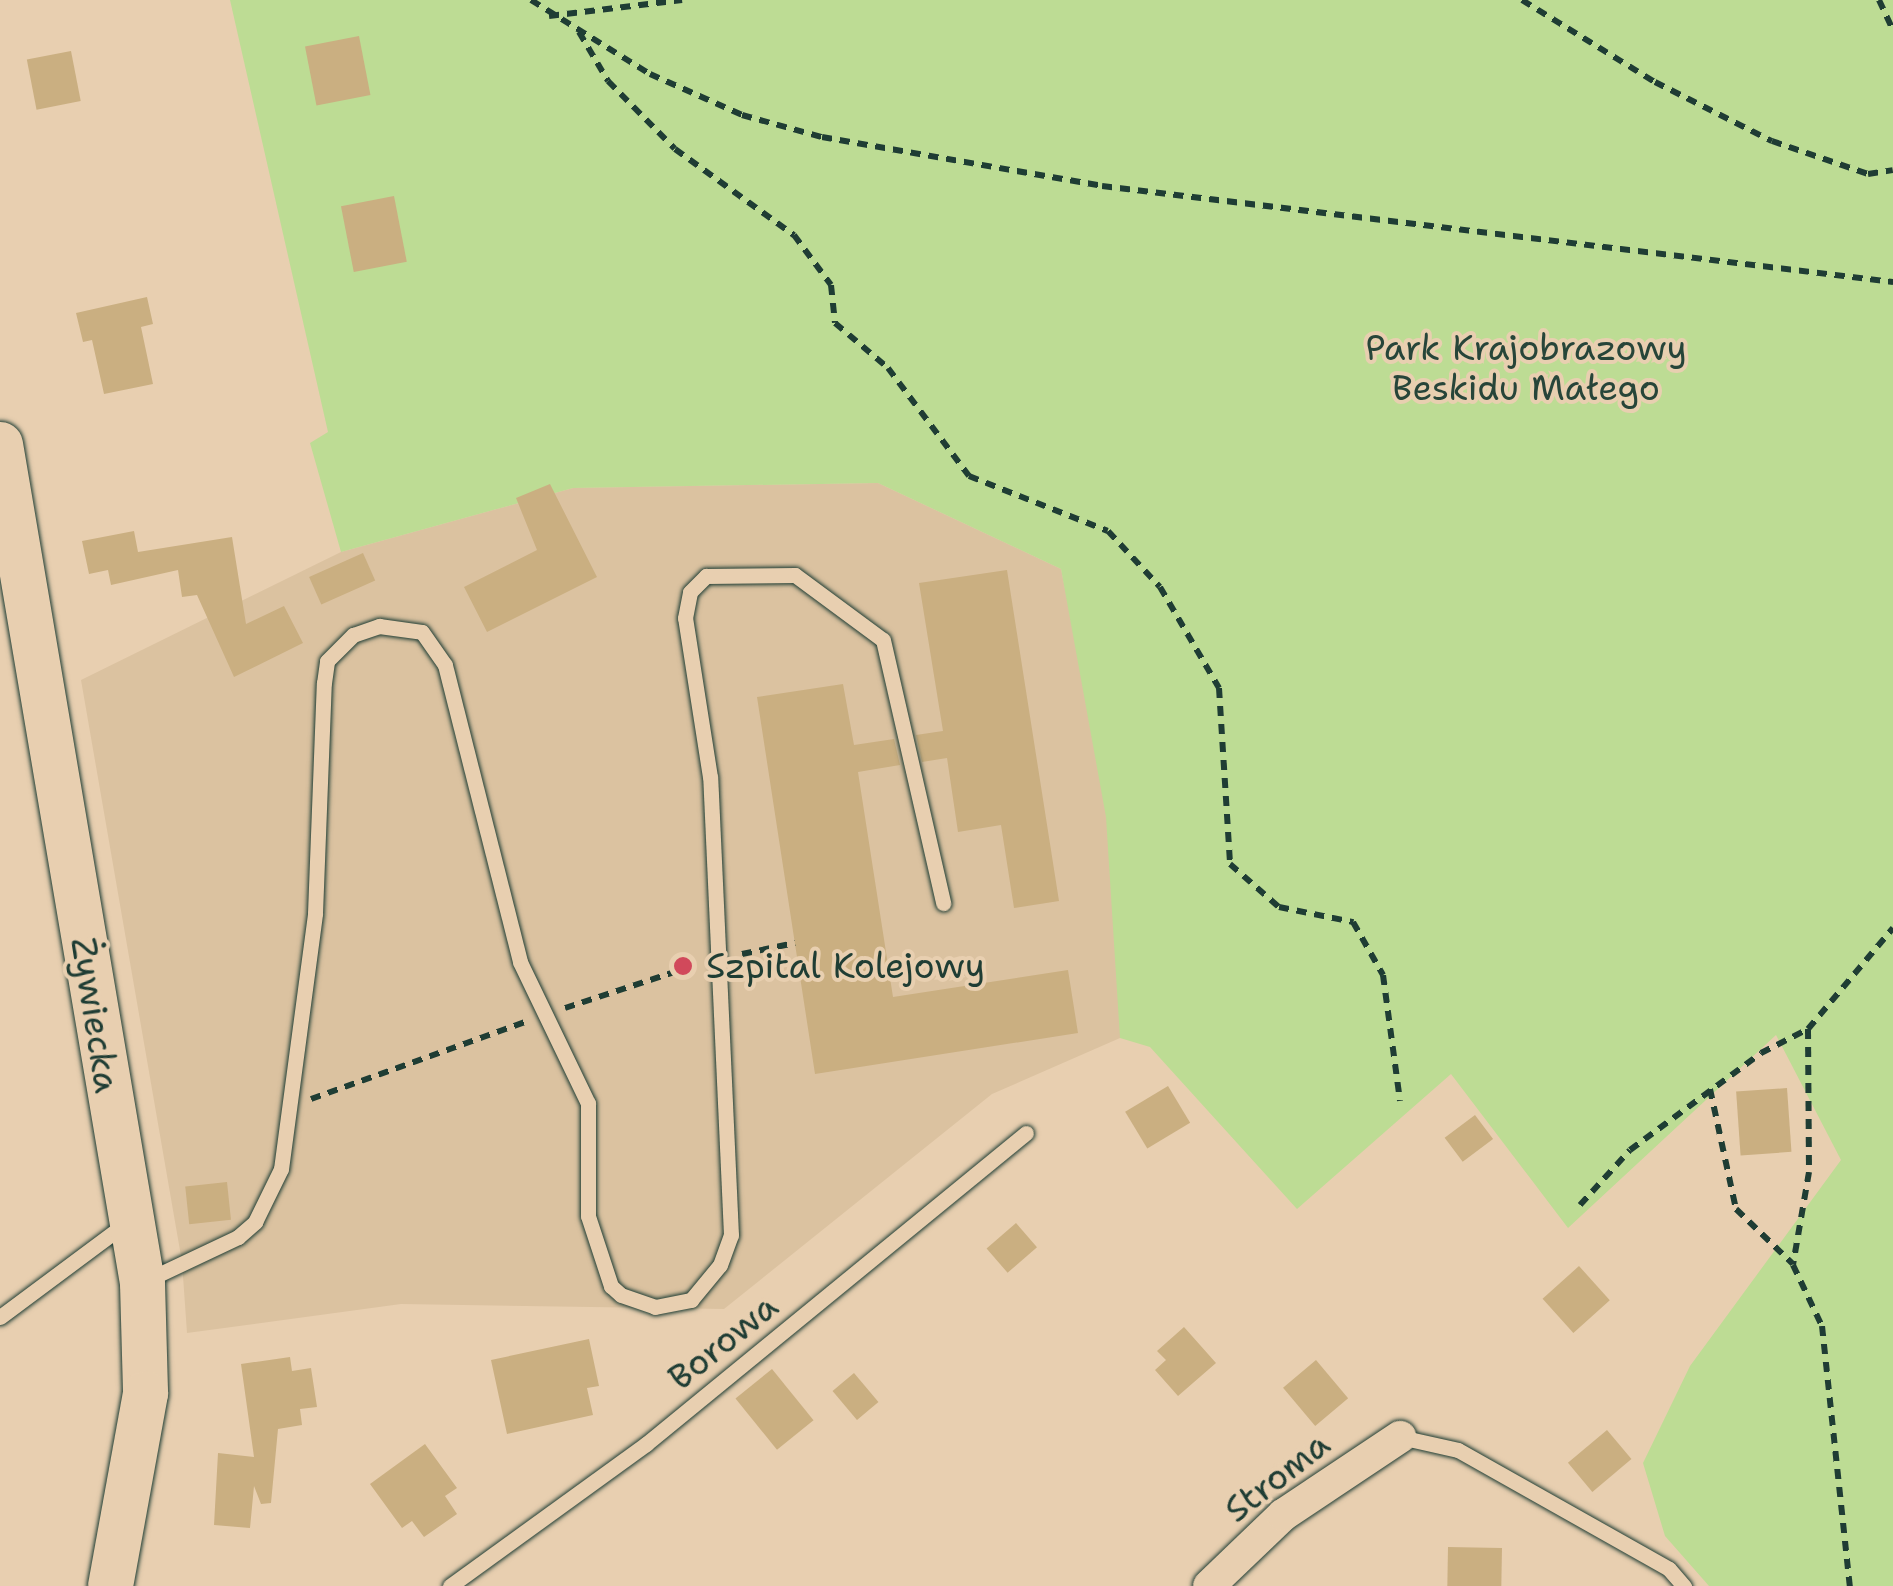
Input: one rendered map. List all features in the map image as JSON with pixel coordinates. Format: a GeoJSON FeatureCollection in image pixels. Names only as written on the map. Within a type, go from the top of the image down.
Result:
{"type":"FeatureCollection","features":[{"type":"Feature","properties":{"kind":"main road","name":"Żywiecka"},"geometry":{"type":"LineString","coordinates":[[0,444],[4,489],[142,1283],[146,1393],[110,1586]]}},
{"type":"Feature","properties":{"kind":"street","name":"Stroma"},"geometry":{"type":"LineString","coordinates":[[1209,1586],[1283,1514],[1400,1437]]}},
{"type":"Feature","properties":{"kind":"lane"},"geometry":{"type":"LineString","coordinates":[[142,1283],[238,1237],[254,1222],[280,1170],[316,913],[326,661],[353,635],[406,627],[436,645],[515,944],[588,1103],[588,1216],[611,1286],[655,1307],[691,1300],[720,1265],[730,1235],[710,777],[685,618],[690,592],[706,576],[795,575],[884,640],[944,902]]}},
{"type":"Feature","properties":{"kind":"lane","name":"Borowa"},"geometry":{"type":"LineString","coordinates":[[450,1586],[646,1444],[1026,1134]]}},
{"type":"Feature","properties":{"kind":"lane"},"geometry":{"type":"LineString","coordinates":[[0,1317],[129,1220]]}},
{"type":"Feature","properties":{"kind":"lane"},"geometry":{"type":"LineString","coordinates":[[1400,1437],[1458,1450],[1669,1569],[1684,1586]]}},
{"type":"Feature","properties":{"kind":"path"},"geometry":{"type":"LineString","coordinates":[[530,0],[548,16],[742,115],[822,138],[1102,186],[1893,282]]}},
{"type":"Feature","properties":{"kind":"path"},"geometry":{"type":"LineString","coordinates":[[548,16],[682,0]]}},
{"type":"Feature","properties":{"kind":"path"},"geometry":{"type":"LineString","coordinates":[[1522,0],[1654,82],[1772,140],[1868,174],[1893,170]]}},
{"type":"Feature","properties":{"kind":"path"},"geometry":{"type":"LineString","coordinates":[[1880,0],[1893,30]]}},
{"type":"Feature","properties":{"kind":"path"},"geometry":{"type":"LineString","coordinates":[[579,32],[608,81],[675,149],[794,235],[831,285],[835,323],[888,368],[969,476],[1108,531],[1160,587],[1219,688],[1230,864],[1279,906],[1353,922],[1383,975],[1400,1101]]}},
{"type":"Feature","properties":{"kind":"path"},"geometry":{"type":"LineString","coordinates":[[1580,1205],[1630,1150],[1710,1090],[1808,1028],[1893,928]]}},
{"type":"Feature","properties":{"kind":"path"},"geometry":{"type":"LineString","coordinates":[[546,1014],[718,958],[795,943]]}},
{"type":"Feature","properties":{"kind":"path"},"geometry":{"type":"LineString","coordinates":[[318,1096],[513,1027]]}},
{"type":"Feature","properties":{"kind":"path"},"geometry":{"type":"LineString","coordinates":[[1794,1265],[1809,1172],[1808,1028]]}},
{"type":"Feature","properties":{"kind":"path"},"geometry":{"type":"LineString","coordinates":[[1710,1090],[1736,1209],[1794,1265],[1822,1326],[1850,1586]]}},
{"type":"Feature","properties":{"kind":"shaded area","name":"Szpital Kolejowy"},"geometry":{"type":"Polygon","coordinates":[[[878,483],[1061,569],[1090,709],[1350,893],[1120,1038],[992,1094],[724,1309],[401,1304],[187,1333],[182,1262],[81,680],[341,552],[573,488],[878,483]]]}},
{"type":"Feature","properties":{"kind":"green space","name":"Park Krajobrazowy Beskidu Małego"},"geometry":{"type":"Polygon","coordinates":[[[230,0],[1893,0],[1893,1586],[1709,1586],[1665,1536],[1643,1463],[1690,1366],[1841,1160],[1776,1035],[1568,1228],[1451,1074],[1297,1209],[1150,1047],[1120,1038],[1106,817],[1061,569],[878,483],[573,488],[341,552],[310,443],[328,432],[230,0]]]}},
{"type":"Feature","properties":{"kind":"building"},"geometry":{"type":"Polygon","coordinates":[[[359,36],[370,95],[316,105],[305,46],[359,36]]]}},
{"type":"Feature","properties":{"kind":"building"},"geometry":{"type":"Polygon","coordinates":[[[71,51],[81,101],[37,110],[27,60],[71,51]]]}},
{"type":"Feature","properties":{"kind":"building"},"geometry":{"type":"Polygon","coordinates":[[[394,196],[407,262],[354,272],[341,206],[394,196]]]}},
{"type":"Feature","properties":{"kind":"building"},"geometry":{"type":"Polygon","coordinates":[[[147,297],[153,324],[141,327],[153,384],[104,394],[92,340],[83,342],[76,313],[147,297]]]}},
{"type":"Feature","properties":{"kind":"building"},"geometry":{"type":"Polygon","coordinates":[[[550,484],[597,577],[487,632],[464,587],[537,550],[516,498],[550,484]]]}},
{"type":"Feature","properties":{"kind":"building"},"geometry":{"type":"Polygon","coordinates":[[[134,531],[138,552],[232,537],[246,624],[284,606],[303,643],[234,677],[197,595],[182,597],[178,570],[111,585],[108,570],[89,574],[82,541],[134,531]]]}},
{"type":"Feature","properties":{"kind":"building"},"geometry":{"type":"Polygon","coordinates":[[[363,553],[375,580],[321,604],[309,577],[363,553]]]}},
{"type":"Feature","properties":{"kind":"building"},"geometry":{"type":"Polygon","coordinates":[[[1007,570],[1059,901],[1014,908],[1001,825],[958,832],[947,758],[922,762],[916,735],[943,731],[919,583],[1007,570]]]}},
{"type":"Feature","properties":{"kind":"building"},"geometry":{"type":"Polygon","coordinates":[[[843,684],[854,745],[894,739],[900,765],[858,772],[893,997],[1068,970],[1078,1033],[815,1074],[757,697],[843,684]]]}},
{"type":"Feature","properties":{"kind":"building"},"geometry":{"type":"Polygon","coordinates":[[[1168,1086],[1190,1123],[1147,1149],[1125,1112],[1168,1086]]]}},
{"type":"Feature","properties":{"kind":"building"},"geometry":{"type":"Polygon","coordinates":[[[1787,1088],[1791,1152],[1741,1155],[1736,1092],[1787,1088]]]}},
{"type":"Feature","properties":{"kind":"building"},"geometry":{"type":"Polygon","coordinates":[[[1475,1115],[1493,1139],[1463,1162],[1445,1138],[1475,1115]]]}},
{"type":"Feature","properties":{"kind":"building"},"geometry":{"type":"Polygon","coordinates":[[[227,1182],[231,1220],[189,1224],[185,1186],[227,1182]]]}},
{"type":"Feature","properties":{"kind":"building"},"geometry":{"type":"Polygon","coordinates":[[[1016,1223],[1037,1247],[1008,1273],[987,1249],[1016,1223]]]}},
{"type":"Feature","properties":{"kind":"building"},"geometry":{"type":"Polygon","coordinates":[[[1579,1266],[1610,1300],[1573,1333],[1543,1299],[1579,1266]]]}},
{"type":"Feature","properties":{"kind":"building"},"geometry":{"type":"Polygon","coordinates":[[[1184,1327],[1216,1363],[1178,1396],[1155,1370],[1166,1360],[1157,1351],[1184,1327]]]}},
{"type":"Feature","properties":{"kind":"building"},"geometry":{"type":"Polygon","coordinates":[[[589,1339],[599,1386],[587,1388],[593,1415],[507,1434],[491,1360],[589,1339]]]}},
{"type":"Feature","properties":{"kind":"building"},"geometry":{"type":"Polygon","coordinates":[[[290,1357],[292,1371],[311,1368],[317,1407],[300,1409],[302,1425],[278,1429],[271,1503],[261,1504],[254,1486],[250,1528],[214,1525],[218,1453],[254,1457],[241,1364],[290,1357]]]}},
{"type":"Feature","properties":{"kind":"building"},"geometry":{"type":"Polygon","coordinates":[[[1316,1360],[1348,1398],[1315,1426],[1283,1388],[1316,1360]]]}},
{"type":"Feature","properties":{"kind":"building"},"geometry":{"type":"Polygon","coordinates":[[[772,1369],[814,1420],[777,1450],[735,1399],[772,1369]]]}},
{"type":"Feature","properties":{"kind":"building"},"geometry":{"type":"Polygon","coordinates":[[[854,1373],[878,1402],[857,1420],[833,1391],[854,1373]]]}},
{"type":"Feature","properties":{"kind":"building"},"geometry":{"type":"Polygon","coordinates":[[[1607,1430],[1631,1459],[1592,1492],[1568,1463],[1607,1430]]]}},
{"type":"Feature","properties":{"kind":"building"},"geometry":{"type":"Polygon","coordinates":[[[425,1444],[457,1488],[445,1496],[457,1514],[424,1537],[412,1521],[402,1528],[370,1484],[425,1444]]]}},
{"type":"Feature","properties":{"kind":"building"},"geometry":{"type":"Polygon","coordinates":[[[1448,1547],[1502,1548],[1501,1586],[1447,1586],[1448,1547]]]}},
{"type":"Feature","properties":{"kind":"place","name":"Szpital Kolejowy"},"geometry":{"type":"Point","coordinates":[683,966]}}]}
